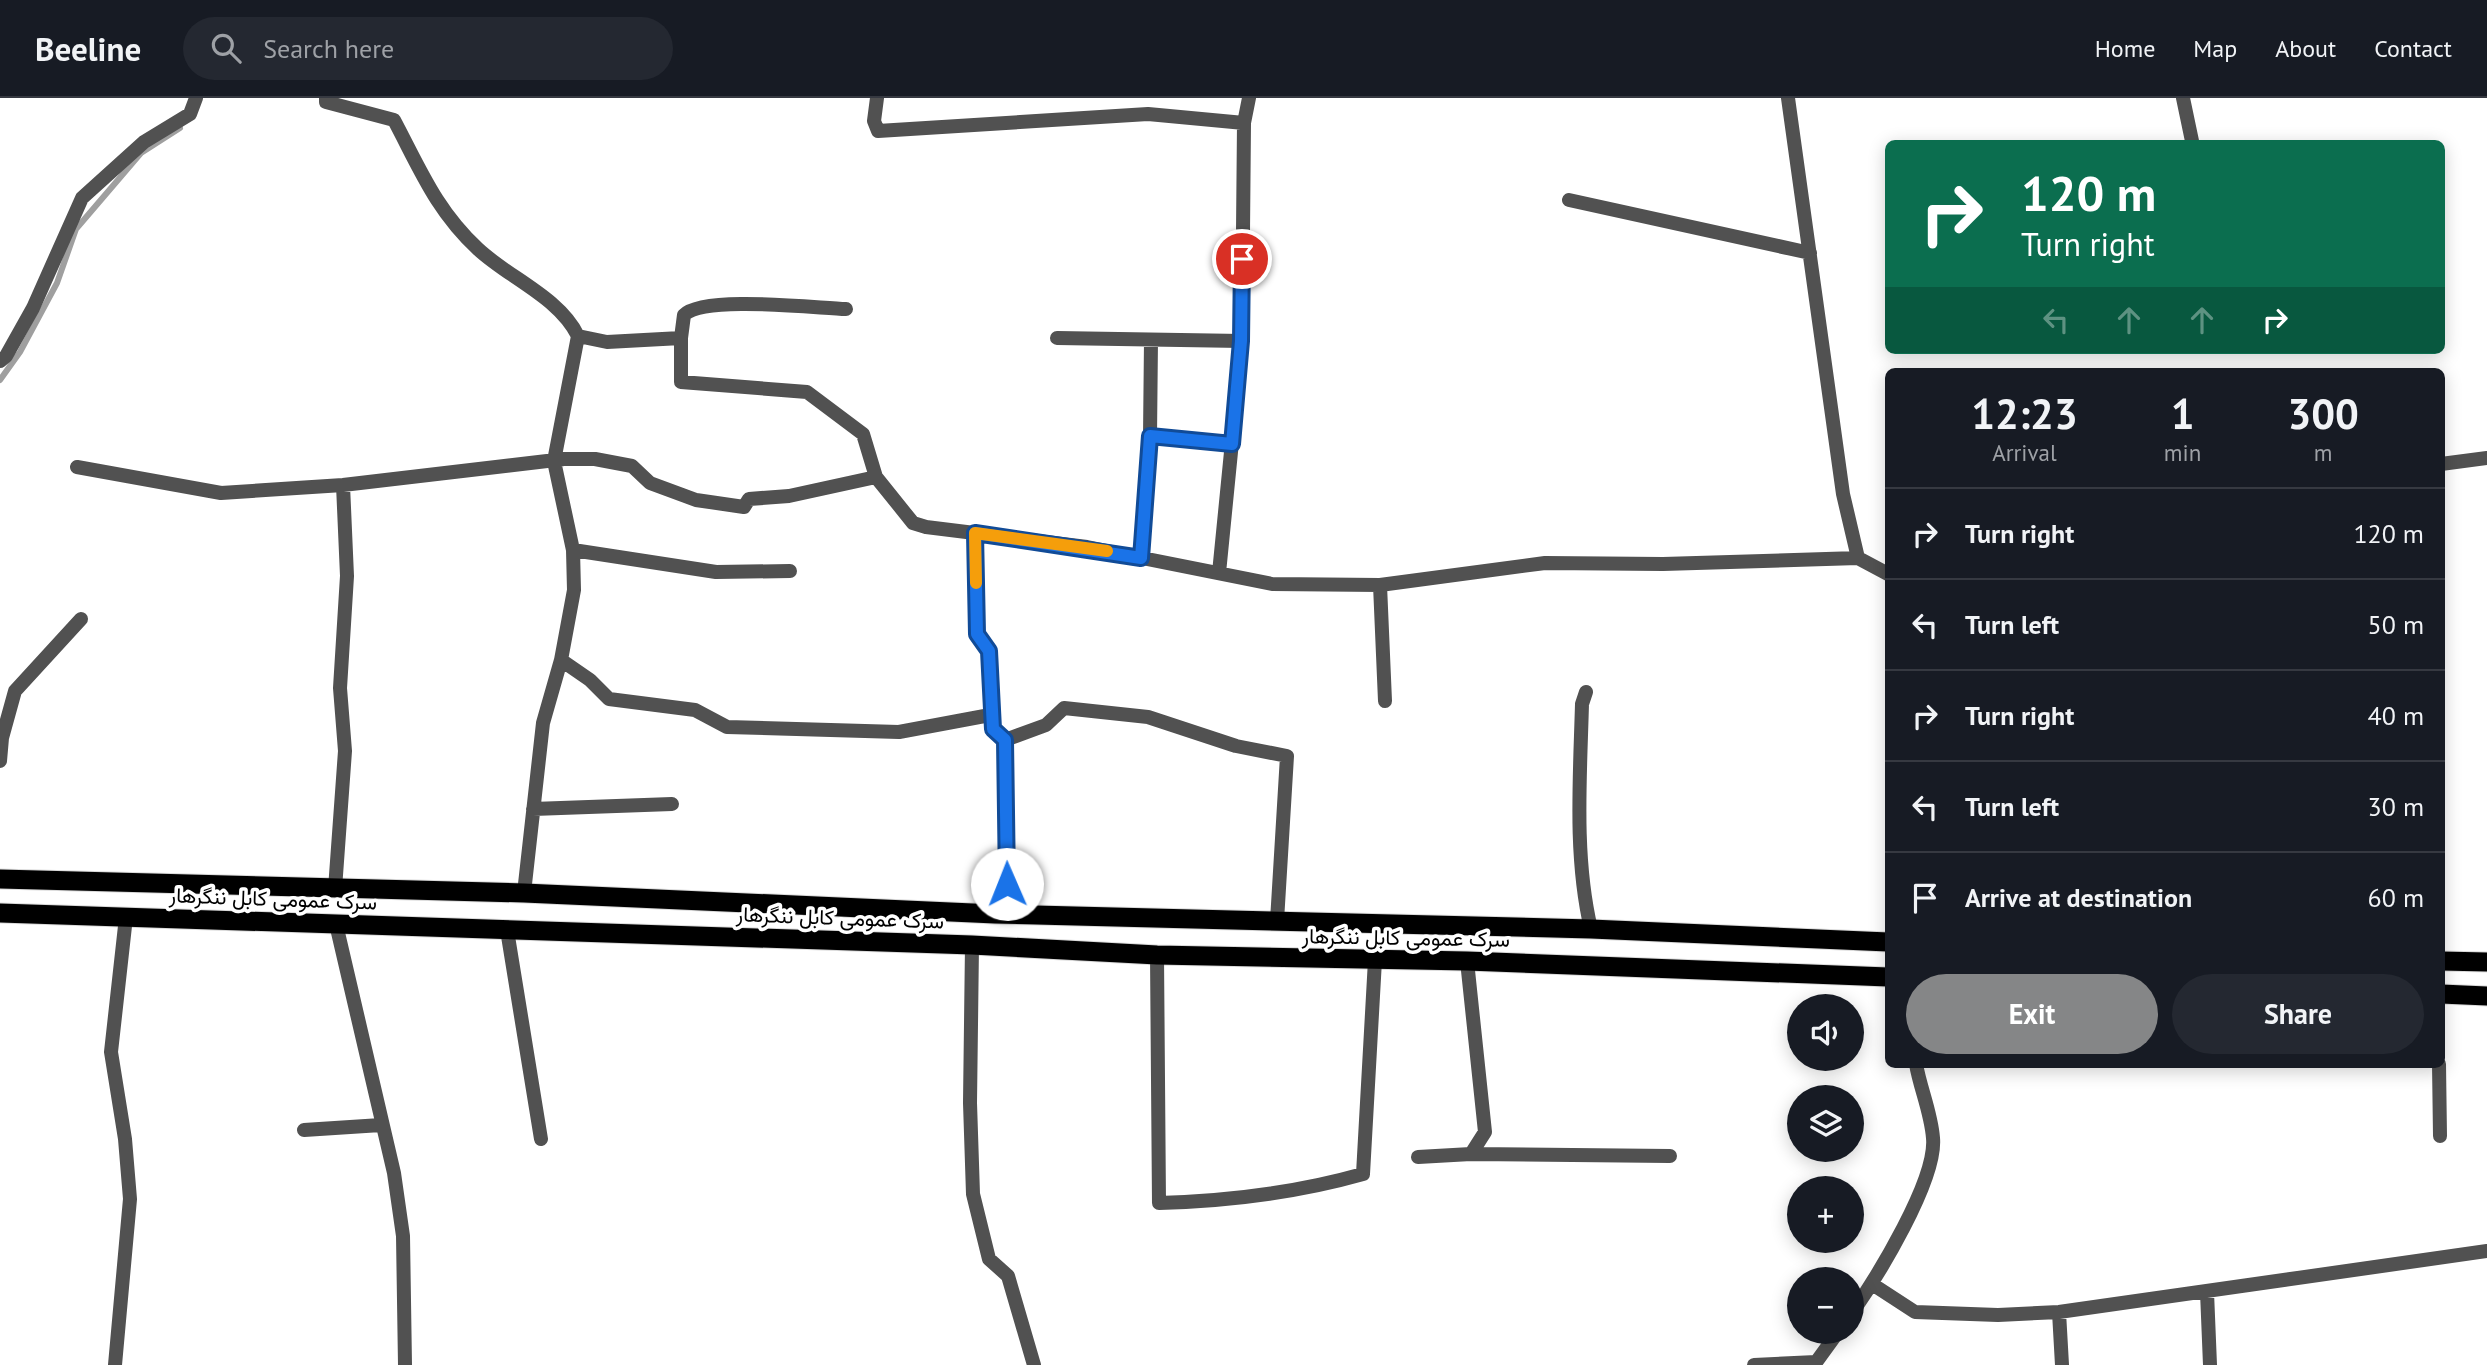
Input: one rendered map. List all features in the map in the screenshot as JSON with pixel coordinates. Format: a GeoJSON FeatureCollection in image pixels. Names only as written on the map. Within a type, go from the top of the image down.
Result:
{"type":"FeatureCollection","features":[{"type":"Feature","properties":{"kind":"highway","name":"سرک عمومی کابل ننگرهار"},"geometry":{"type":"LineString","coordinates":[[0,879],[524,893],[995,914],[1591,929],[1885,942]]}},
{"type":"Feature","properties":{"kind":"highway","name":"سرک عمومی کابل ننگرهار"},"geometry":{"type":"LineString","coordinates":[[0,913],[972,945],[1157,955],[1467,961],[1885,977]]}},
{"type":"Feature","properties":{"kind":"highway"},"geometry":{"type":"LineString","coordinates":[[2445,961],[2487,962]]}},
{"type":"Feature","properties":{"kind":"highway"},"geometry":{"type":"LineString","coordinates":[[2445,994],[2487,996]]}},
{"type":"Feature","properties":{"kind":"street"},"geometry":{"type":"LineString","coordinates":[[0,362],[33,308],[82,198],[144,142],[190,114],[196,98]]}},
{"type":"Feature","properties":{"kind":"street"},"geometry":{"type":"LineString","coordinates":[[326,98],[326,102],[394,120],[440,209],[479,250],[570,319],[578,336],[554,461],[573,550],[574,590],[561,660],[543,723],[524,893]]}},
{"type":"Feature","properties":{"kind":"street"},"geometry":{"type":"LineString","coordinates":[[877,98],[874,121],[878,131],[1148,114],[1244,123]]}},
{"type":"Feature","properties":{"kind":"street"},"geometry":{"type":"LineString","coordinates":[[1146,98],[1148,114]]}},
{"type":"Feature","properties":{"kind":"street"},"geometry":{"type":"LineString","coordinates":[[1219,573],[1241,341],[1244,123],[1250,98]]}},
{"type":"Feature","properties":{"kind":"street"},"geometry":{"type":"LineString","coordinates":[[1788,98],[1843,494],[1858,558]]}},
{"type":"Feature","properties":{"kind":"street"},"geometry":{"type":"LineString","coordinates":[[2183,98],[2192,140]]}},
{"type":"Feature","properties":{"kind":"street"},"geometry":{"type":"LineString","coordinates":[[1569,200],[1810,253]]}},
{"type":"Feature","properties":{"kind":"street"},"geometry":{"type":"LineString","coordinates":[[846,309],[727,304],[701,306],[684,315],[681,382],[807,392],[863,434],[876,477],[913,523],[1141,558],[1272,584],[1380,585],[1545,563],[1663,564],[1858,558],[1885,572]]}},
{"type":"Feature","properties":{"kind":"street"},"geometry":{"type":"LineString","coordinates":[[578,336],[607,342],[681,338]]}},
{"type":"Feature","properties":{"kind":"street"},"geometry":{"type":"LineString","coordinates":[[1057,338],[1241,341]]}},
{"type":"Feature","properties":{"kind":"street"},"geometry":{"type":"LineString","coordinates":[[1141,558],[1150,436],[1152,340]]}},
{"type":"Feature","properties":{"kind":"street"},"geometry":{"type":"LineString","coordinates":[[1150,436],[1232,444]]}},
{"type":"Feature","properties":{"kind":"street"},"geometry":{"type":"LineString","coordinates":[[2445,463],[2487,458]]}},
{"type":"Feature","properties":{"kind":"street"},"geometry":{"type":"LineString","coordinates":[[77,467],[220,493],[343,485],[554,461],[595,459],[632,466],[650,483],[696,500],[744,507],[749,499],[789,496],[876,477]]}},
{"type":"Feature","properties":{"kind":"street"},"geometry":{"type":"LineString","coordinates":[[335,889],[345,751],[340,688],[347,576],[343,485]]}},
{"type":"Feature","properties":{"kind":"street"},"geometry":{"type":"LineString","coordinates":[[975,533],[977,634],[989,651],[990,715],[993,729],[1005,740],[1007,884],[995,914]]}},
{"type":"Feature","properties":{"kind":"street"},"geometry":{"type":"LineString","coordinates":[[573,550],[716,572],[790,571]]}},
{"type":"Feature","properties":{"kind":"street"},"geometry":{"type":"LineString","coordinates":[[1380,585],[1385,701]]}},
{"type":"Feature","properties":{"kind":"street"},"geometry":{"type":"LineString","coordinates":[[0,761],[2,738],[15,691],[81,619]]}},
{"type":"Feature","properties":{"kind":"street"},"geometry":{"type":"LineString","coordinates":[[561,660],[590,680],[608,699],[695,710],[727,727],[899,732],[990,715]]}},
{"type":"Feature","properties":{"kind":"street"},"geometry":{"type":"LineString","coordinates":[[1587,692],[1582,704],[1580,786],[1584,901],[1591,929]]}},
{"type":"Feature","properties":{"kind":"street"},"geometry":{"type":"LineString","coordinates":[[1005,740],[1046,725],[1064,708],[1148,717],[1236,746],[1287,756],[1277,922]]}},
{"type":"Feature","properties":{"kind":"street"},"geometry":{"type":"LineString","coordinates":[[533,808],[672,804]]}},
{"type":"Feature","properties":{"kind":"street"},"geometry":{"type":"LineString","coordinates":[[115,1365],[130,1199],[125,1139],[111,1052],[126,917]]}},
{"type":"Feature","properties":{"kind":"street"},"geometry":{"type":"LineString","coordinates":[[336,924],[394,1173],[403,1236],[405,1365]]}},
{"type":"Feature","properties":{"kind":"street"},"geometry":{"type":"LineString","coordinates":[[508,930],[541,1139]]}},
{"type":"Feature","properties":{"kind":"street"},"geometry":{"type":"LineString","coordinates":[[972,945],[970,1103],[973,1194],[989,1259],[1008,1276],[1034,1365]]}},
{"type":"Feature","properties":{"kind":"street"},"geometry":{"type":"LineString","coordinates":[[1157,955],[1159,1203],[1230,1201],[1316,1187],[1363,1174],[1376,960]]}},
{"type":"Feature","properties":{"kind":"street"},"geometry":{"type":"LineString","coordinates":[[1467,961],[1485,1132],[1471,1154]]}},
{"type":"Feature","properties":{"kind":"street"},"geometry":{"type":"LineString","coordinates":[[1864,1296],[1930,1171],[1934,1139],[1917,1068]]}},
{"type":"Feature","properties":{"kind":"street"},"geometry":{"type":"LineString","coordinates":[[2439,1068],[2440,1136]]}},
{"type":"Feature","properties":{"kind":"street"},"geometry":{"type":"LineString","coordinates":[[304,1130],[381,1125]]}},
{"type":"Feature","properties":{"kind":"street"},"geometry":{"type":"LineString","coordinates":[[1418,1157],[1471,1154],[1670,1156]]}},
{"type":"Feature","properties":{"kind":"street"},"geometry":{"type":"LineString","coordinates":[[1872,1284],[1915,1312],[1998,1315],[2059,1312],[2487,1251]]}},
{"type":"Feature","properties":{"kind":"street"},"geometry":{"type":"LineString","coordinates":[[2207,1292],[2210,1365]]}},
{"type":"Feature","properties":{"kind":"street"},"geometry":{"type":"LineString","coordinates":[[2059,1312],[2062,1365]]}},
{"type":"Feature","properties":{"kind":"street"},"geometry":{"type":"LineString","coordinates":[[1754,1365],[1815,1363],[1829,1344]]}},
{"type":"Feature","properties":{"kind":"waterway"},"geometry":{"type":"LineString","coordinates":[[0,380],[20,352],[57,283],[76,229],[141,153],[180,128]]}},
{"type":"Feature","properties":{"kind":"slow traffic"},"geometry":{"type":"LineString","coordinates":[[976,583],[975,533],[1107,551]]}},
{"type":"Feature","properties":{"kind":"route"},"geometry":{"type":"LineString","coordinates":[[1007,884],[1005,740],[993,729],[990,715],[989,651],[977,634],[975,533],[1087,547],[1141,558],[1150,436],[1232,444],[1241,341],[1242,259]]}}]}
